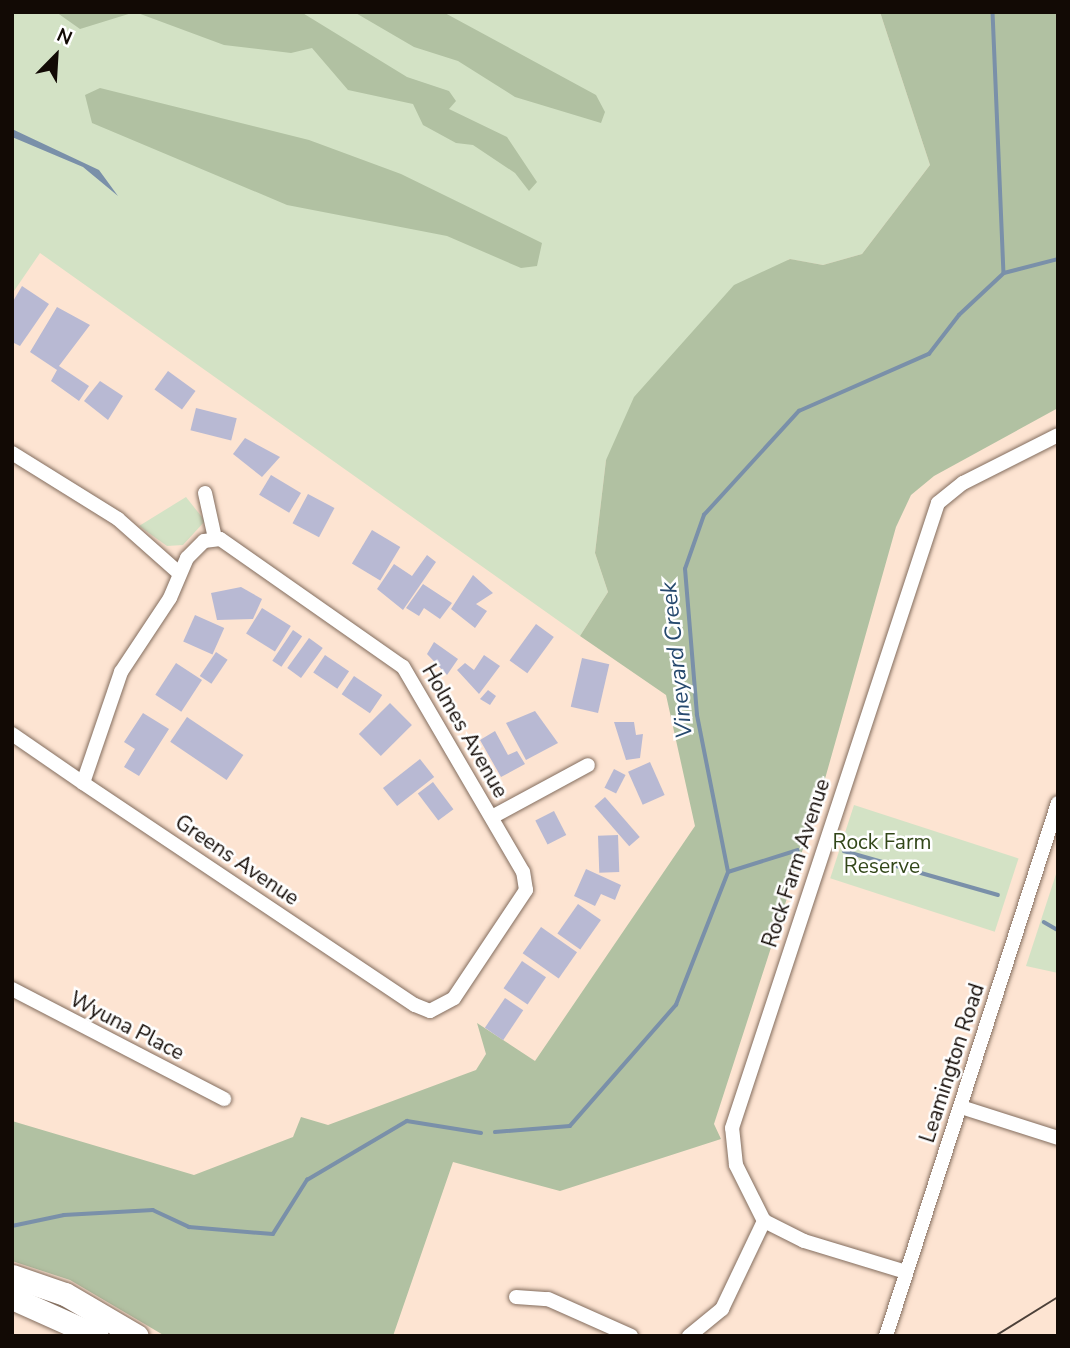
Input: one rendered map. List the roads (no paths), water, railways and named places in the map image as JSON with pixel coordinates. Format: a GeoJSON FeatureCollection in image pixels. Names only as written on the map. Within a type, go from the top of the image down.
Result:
{"type":"FeatureCollection","features":[{"type":"Feature","properties":{"kind":"main road"},"geometry":{"type":"LineString","coordinates":[[12,1276],[65,1294],[137,1336]]}},
{"type":"Feature","properties":{"kind":"main road"},"geometry":{"type":"LineString","coordinates":[[12,1298],[97,1336]]}},
{"type":"Feature","properties":{"kind":"street","name":"Rock Farm Avenue"},"geometry":{"type":"LineString","coordinates":[[764,1221],[736,1165],[732,1128],[938,503],[963,483],[1058,435]]}},
{"type":"Feature","properties":{"kind":"street"},"geometry":{"type":"LineString","coordinates":[[12,453],[118,519],[179,573]]}},
{"type":"Feature","properties":{"kind":"street"},"geometry":{"type":"LineString","coordinates":[[83,783],[121,672],[170,598],[179,573],[199,544],[215,538],[205,493]]}},
{"type":"Feature","properties":{"kind":"street","name":"Holmes Avenue"},"geometry":{"type":"LineString","coordinates":[[215,538],[395,658],[492,817],[526,890],[442,1009]]}},
{"type":"Feature","properties":{"kind":"street","name":"Greens Avenue"},"geometry":{"type":"LineString","coordinates":[[12,734],[415,1004],[442,1009]]}},
{"type":"Feature","properties":{"kind":"street"},"geometry":{"type":"LineString","coordinates":[[492,817],[588,765]]}},
{"type":"Feature","properties":{"kind":"street","name":"Leamington Road"},"geometry":{"type":"LineString","coordinates":[[886,1336],[1058,803]]}},
{"type":"Feature","properties":{"kind":"street","name":"Wyuna Place"},"geometry":{"type":"LineString","coordinates":[[12,989],[224,1099]]}},
{"type":"Feature","properties":{"kind":"street"},"geometry":{"type":"LineString","coordinates":[[961,1107],[1058,1138]]}},
{"type":"Feature","properties":{"kind":"street"},"geometry":{"type":"LineString","coordinates":[[689,1336],[722,1309],[764,1221],[804,1241],[906,1272]]}},
{"type":"Feature","properties":{"kind":"street"},"geometry":{"type":"LineString","coordinates":[[516,1297],[548,1299],[631,1336]]}},
{"type":"Feature","properties":{"kind":"water"},"geometry":{"type":"Polygon","coordinates":[[[12,129],[99,170],[118,196],[83,167],[12,137],[12,129]]]}},
{"type":"Feature","properties":{"kind":"waterway"},"geometry":{"type":"LineString","coordinates":[[993,12],[1004,273]]}},
{"type":"Feature","properties":{"kind":"waterway","name":"Vineyard Creek"},"geometry":{"type":"LineString","coordinates":[[495,1132],[570,1126],[676,1005],[728,872],[697,715],[685,569],[704,515],[799,411],[929,354],[959,315],[1004,273],[1058,259]]}},
{"type":"Feature","properties":{"kind":"waterway"},"geometry":{"type":"LineString","coordinates":[[728,872],[798,850]]}},
{"type":"Feature","properties":{"kind":"waterway"},"geometry":{"type":"LineString","coordinates":[[844,851],[998,895]]}},
{"type":"Feature","properties":{"kind":"waterway"},"geometry":{"type":"LineString","coordinates":[[1044,922],[1058,930]]}},
{"type":"Feature","properties":{"kind":"waterway","name":"Vineyard Creek"},"geometry":{"type":"LineString","coordinates":[[12,1226],[64,1215],[153,1210],[189,1227],[273,1234],[307,1180],[407,1121],[481,1133]]}},
{"type":"Feature","properties":{"kind":"tram line"},"geometry":{"type":"LineString","coordinates":[[995,1336],[1058,1297]]}},
{"type":"Feature","properties":{"kind":"park label","name":"Rock Farm Reserve"},"geometry":{"type":"Point","coordinates":[882,854]}}]}
